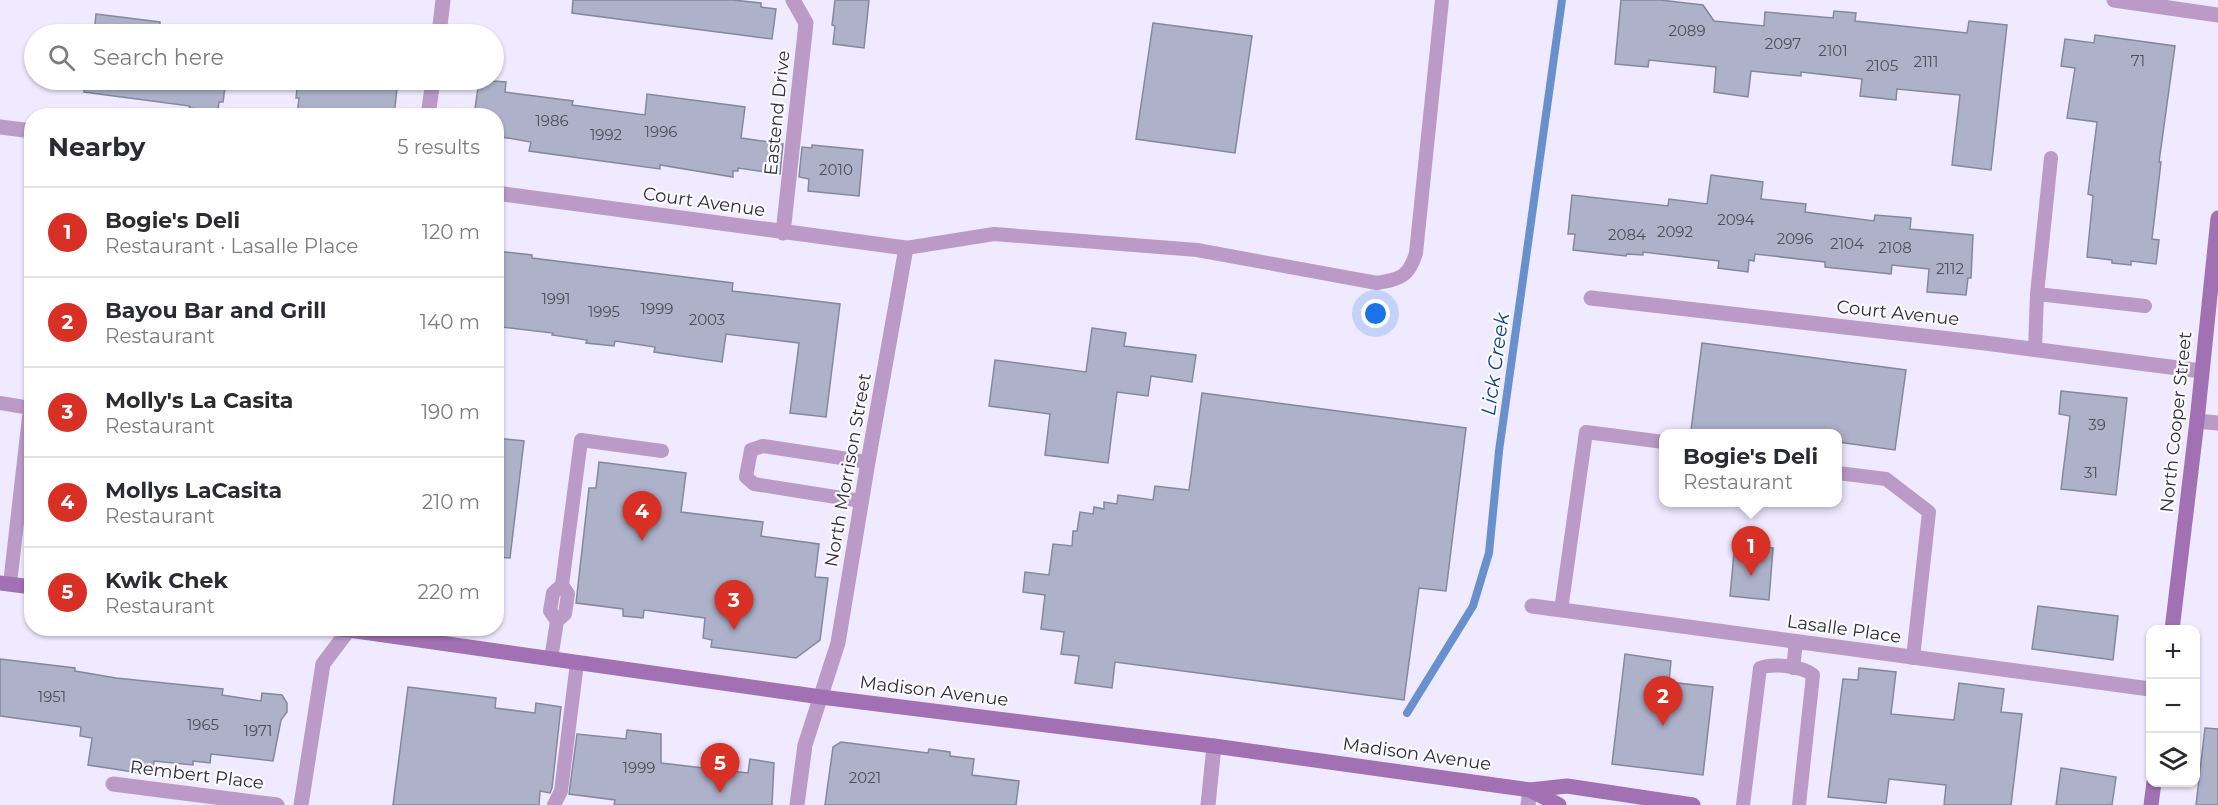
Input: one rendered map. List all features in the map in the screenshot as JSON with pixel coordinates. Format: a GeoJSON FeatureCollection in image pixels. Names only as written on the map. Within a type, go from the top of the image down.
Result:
{"type":"FeatureCollection","features":[{"type":"Feature","properties":{"kind":"street"},"geometry":{"type":"LineString","coordinates":[[439,24],[443,0]]}},
{"type":"Feature","properties":{"kind":"street","name":"Eastend Drive"},"geometry":{"type":"LineString","coordinates":[[783,233],[806,23],[793,0]]}},
{"type":"Feature","properties":{"kind":"street"},"geometry":{"type":"LineString","coordinates":[[2114,0],[2218,15]]}},
{"type":"Feature","properties":{"kind":"street"},"geometry":{"type":"LineString","coordinates":[[429,108],[432,90]]}},
{"type":"Feature","properties":{"kind":"street"},"geometry":{"type":"LineString","coordinates":[[0,127],[24,130]]}},
{"type":"Feature","properties":{"kind":"street","name":"Court Avenue"},"geometry":{"type":"LineString","coordinates":[[504,194],[906,248]]}},
{"type":"Feature","properties":{"kind":"street","name":"North Cooper Street"},"geometry":{"type":"LineString","coordinates":[[2173,625],[2218,219]]}},
{"type":"Feature","properties":{"kind":"street","name":"North Morrison Street"},"geometry":{"type":"LineString","coordinates":[[797,805],[805,745],[838,643],[906,248]]}},
{"type":"Feature","properties":{"kind":"street","name":"Court Avenue"},"geometry":{"type":"LineString","coordinates":[[1590,298],[2201,371]]}},
{"type":"Feature","properties":{"kind":"street"},"geometry":{"type":"LineString","coordinates":[[2197,420],[2218,423]]}},
{"type":"Feature","properties":{"kind":"street"},"geometry":{"type":"LineString","coordinates":[[5,583],[24,586]]}},
{"type":"Feature","properties":{"kind":"street","name":"Lasalle Place"},"geometry":{"type":"LineString","coordinates":[[1532,606],[2146,688]]}},
{"type":"Feature","properties":{"kind":"street"},"geometry":{"type":"LineString","coordinates":[[300,805],[323,664],[341,636]]}},
{"type":"Feature","properties":{"kind":"street","name":"Madison Avenue"},"geometry":{"type":"LineString","coordinates":[[393,636],[821,697],[1214,746],[1529,797],[1559,805]]}},
{"type":"Feature","properties":{"kind":"street"},"geometry":{"type":"LineString","coordinates":[[1208,805],[1214,746]]}},
{"type":"Feature","properties":{"kind":"street","name":"Rembert Place"},"geometry":{"type":"LineString","coordinates":[[113,784],[277,805]]}},
{"type":"Feature","properties":{"kind":"street","name":"Madison Avenue"},"geometry":{"type":"LineString","coordinates":[[1529,797],[1567,786],[1694,805]]}},
{"type":"Feature","properties":{"kind":"street"},"geometry":{"type":"LineString","coordinates":[[2151,805],[2153,787]]}},
{"type":"Feature","properties":{"kind":"lane"},"geometry":{"type":"LineString","coordinates":[[906,248],[994,234],[1197,250],[1377,283],[1400,279],[1412,265],[1416,253],[1442,0]]}},
{"type":"Feature","properties":{"kind":"lane"},"geometry":{"type":"LineString","coordinates":[[2035,350],[2037,294],[2051,158]]}},
{"type":"Feature","properties":{"kind":"lane"},"geometry":{"type":"LineString","coordinates":[[2037,294],[2145,306]]}},
{"type":"Feature","properties":{"kind":"lane"},"geometry":{"type":"LineString","coordinates":[[0,403],[24,407]]}},
{"type":"Feature","properties":{"kind":"lane"},"geometry":{"type":"LineString","coordinates":[[1561,610],[1586,432],[1659,441]]}},
{"type":"Feature","properties":{"kind":"lane"},"geometry":{"type":"LineString","coordinates":[[551,659],[557,621],[550,611],[553,593],[562,585],[581,440],[662,451]]}},
{"type":"Feature","properties":{"kind":"lane"},"geometry":{"type":"LineString","coordinates":[[861,501],[754,484],[746,477],[751,450],[763,446],[868,462]]}},
{"type":"Feature","properties":{"kind":"lane"},"geometry":{"type":"LineString","coordinates":[[5,583],[24,450]]}},
{"type":"Feature","properties":{"kind":"lane"},"geometry":{"type":"LineString","coordinates":[[1842,474],[1886,479],[1929,512],[1913,658]]}},
{"type":"Feature","properties":{"kind":"lane"},"geometry":{"type":"LineString","coordinates":[[1793,668],[1796,642]]}},
{"type":"Feature","properties":{"kind":"lane"},"geometry":{"type":"LineString","coordinates":[[554,805],[561,791],[577,663]]}},
{"type":"Feature","properties":{"kind":"lane"},"geometry":{"type":"LineString","coordinates":[[1743,805],[1760,668],[1768,665],[1806,670],[1813,675],[1799,805]]}},
{"type":"Feature","properties":{"kind":"building"},"geometry":{"type":"Polygon","coordinates":[[[573,0],[733,0],[761,3],[761,7],[776,9],[772,39],[572,13],[573,0]]]}},
{"type":"Feature","properties":{"kind":"building"},"geometry":{"type":"Polygon","coordinates":[[[835,0],[869,0],[864,48],[833,44],[835,26],[832,25],[835,0]]]}},
{"type":"Feature","properties":{"kind":"building"},"geometry":{"type":"Polygon","coordinates":[[[1621,0],[1660,0],[1703,5],[1714,21],[1764,26],[1765,12],[1833,18],[1834,11],[1856,13],[1855,21],[1967,33],[1969,21],[2007,25],[1991,170],[1952,165],[1960,95],[1897,89],[1896,100],[1860,96],[1862,79],[1801,72],[1801,76],[1751,71],[1748,97],[1714,92],[1716,67],[1649,60],[1648,67],[1615,64],[1621,0]]]}},
{"type":"Feature","properties":{"kind":"building"},"geometry":{"type":"Polygon","coordinates":[[[96,14],[160,22],[160,24],[95,24],[96,14]]]}},
{"type":"Feature","properties":{"kind":"building"},"geometry":{"type":"Polygon","coordinates":[[[1153,23],[1252,36],[1235,153],[1136,139],[1153,23]]]}},
{"type":"Feature","properties":{"kind":"building"},"geometry":{"type":"Polygon","coordinates":[[[2095,35],[2175,46],[2159,162],[2161,162],[2152,239],[2159,240],[2156,264],[2131,261],[2131,265],[2087,257],[2093,196],[2088,194],[2097,122],[2067,118],[2075,68],[2061,66],[2065,39],[2094,43],[2095,35]]]}},
{"type":"Feature","properties":{"kind":"building"},"geometry":{"type":"Polygon","coordinates":[[[504,82],[506,82],[505,92],[573,101],[572,105],[645,115],[647,94],[745,107],[741,138],[783,144],[780,174],[738,168],[738,171],[733,171],[733,177],[660,165],[660,169],[529,151],[531,142],[504,137],[504,108],[475,108],[478,90],[504,90],[504,82]]]}},
{"type":"Feature","properties":{"kind":"building"},"geometry":{"type":"Polygon","coordinates":[[[84,90],[225,90],[223,102],[219,102],[218,108],[189,108],[190,106],[84,92],[84,90]]]}},
{"type":"Feature","properties":{"kind":"building"},"geometry":{"type":"Polygon","coordinates":[[[297,90],[397,90],[395,108],[298,108],[299,98],[296,98],[297,90]]]}},
{"type":"Feature","properties":{"kind":"building"},"geometry":{"type":"Polygon","coordinates":[[[812,145],[863,150],[859,196],[808,191],[809,179],[799,177],[802,147],[812,148],[812,145]]]}},
{"type":"Feature","properties":{"kind":"building"},"geometry":{"type":"Polygon","coordinates":[[[1711,175],[1763,182],[1761,199],[1806,204],[1805,212],[1874,221],[1875,215],[1911,218],[1910,229],[1973,235],[1971,278],[1968,278],[1966,295],[1927,292],[1929,269],[1892,265],[1891,274],[1825,267],[1825,262],[1755,254],[1754,261],[1749,260],[1748,272],[1718,268],[1719,261],[1643,252],[1643,255],[1627,254],[1626,256],[1573,250],[1575,234],[1568,234],[1572,195],[1668,206],[1669,199],[1707,204],[1711,175]]]}},
{"type":"Feature","properties":{"kind":"building"},"geometry":{"type":"Polygon","coordinates":[[[504,252],[532,255],[532,258],[733,283],[732,291],[840,304],[826,417],[790,413],[799,343],[726,334],[722,362],[654,352],[655,347],[615,341],[614,346],[586,343],[587,340],[552,335],[553,333],[504,327],[504,252]]]}},
{"type":"Feature","properties":{"kind":"building"},"geometry":{"type":"Polygon","coordinates":[[[1092,328],[1126,333],[1124,346],[1196,355],[1192,382],[1151,376],[1148,396],[1117,392],[1108,463],[1045,455],[1050,414],[989,406],[995,360],[1086,372],[1092,328]]]}},
{"type":"Feature","properties":{"kind":"building"},"geometry":{"type":"Polygon","coordinates":[[[1702,343],[1906,370],[1895,450],[1842,443],[1842,429],[1691,429],[1702,343]]]}},
{"type":"Feature","properties":{"kind":"building"},"geometry":{"type":"Polygon","coordinates":[[[2061,391],[2127,398],[2116,495],[2061,489],[2070,416],[2059,414],[2061,391]]]}},
{"type":"Feature","properties":{"kind":"building"},"geometry":{"type":"Polygon","coordinates":[[[1202,393],[1466,428],[1446,591],[1419,588],[1404,700],[1115,662],[1112,688],[1075,683],[1079,656],[1061,654],[1064,632],[1041,629],[1045,595],[1023,592],[1025,572],[1049,575],[1053,544],[1072,546],[1073,531],[1077,531],[1080,512],[1093,514],[1094,507],[1104,509],[1104,502],[1117,504],[1118,495],[1153,500],[1155,486],[1189,490],[1202,393]]]}},
{"type":"Feature","properties":{"kind":"building"},"geometry":{"type":"Polygon","coordinates":[[[504,439],[524,441],[510,558],[504,558],[504,439]]]}},
{"type":"Feature","properties":{"kind":"building"},"geometry":{"type":"Polygon","coordinates":[[[599,462],[686,473],[681,512],[763,522],[761,536],[819,544],[815,577],[828,578],[820,640],[796,658],[711,647],[712,640],[703,638],[705,618],[644,610],[643,618],[623,616],[623,609],[576,603],[589,488],[596,488],[599,462]]]}},
{"type":"Feature","properties":{"kind":"building"},"geometry":{"type":"Polygon","coordinates":[[[1750,546],[1773,548],[1769,600],[1730,596],[1734,553],[1748,556],[1750,546]]]}},
{"type":"Feature","properties":{"kind":"building"},"geometry":{"type":"Polygon","coordinates":[[[2038,606],[2118,616],[2113,660],[2032,649],[2038,606]]]}},
{"type":"Feature","properties":{"kind":"building"},"geometry":{"type":"Polygon","coordinates":[[[1625,654],[1671,661],[1669,682],[1713,687],[1703,775],[1612,764],[1625,654]]]}},
{"type":"Feature","properties":{"kind":"building"},"geometry":{"type":"Polygon","coordinates":[[[0,659],[75,668],[75,671],[116,678],[223,689],[222,695],[261,701],[262,693],[282,695],[287,703],[287,712],[281,720],[273,761],[211,754],[210,763],[193,761],[193,765],[154,761],[153,775],[88,765],[92,738],[80,736],[81,727],[0,716],[0,659]]]}},
{"type":"Feature","properties":{"kind":"building"},"geometry":{"type":"Polygon","coordinates":[[[1859,668],[1896,672],[1891,714],[1954,720],[1959,683],[2004,689],[2001,712],[2022,714],[2011,805],[1944,805],[1946,785],[1889,779],[1886,803],[1828,797],[1843,679],[1858,680],[1859,668]]]}},
{"type":"Feature","properties":{"kind":"building"},"geometry":{"type":"Polygon","coordinates":[[[408,687],[496,698],[495,708],[535,713],[536,703],[561,707],[550,793],[540,791],[539,805],[393,805],[408,687]]]}},
{"type":"Feature","properties":{"kind":"building"},"geometry":{"type":"Polygon","coordinates":[[[2205,728],[2218,729],[2218,805],[2196,805],[2198,787],[2200,787],[2205,728]]]}},
{"type":"Feature","properties":{"kind":"building"},"geometry":{"type":"Polygon","coordinates":[[[627,730],[661,734],[661,763],[748,773],[750,759],[774,763],[772,805],[614,805],[615,800],[569,794],[577,734],[626,739],[627,730]]]}},
{"type":"Feature","properties":{"kind":"building"},"geometry":{"type":"Polygon","coordinates":[[[841,742],[928,753],[929,749],[950,752],[950,756],[974,759],[972,775],[1019,781],[1016,805],[825,805],[833,747],[841,742]]]}},
{"type":"Feature","properties":{"kind":"building"},"geometry":{"type":"Polygon","coordinates":[[[2061,768],[2116,777],[2112,805],[2056,805],[2061,768]]]}},
{"type":"Feature","properties":{"kind":"waterway","name":"Lick Creek"},"geometry":{"type":"LineString","coordinates":[[1407,713],[1473,606],[1489,553],[1499,451],[1562,0]]}},
{"type":"Feature","properties":{"kind":"place","name":"Mollys LaCasita"},"geometry":{"type":"Point","coordinates":[642,541]}},
{"type":"Feature","properties":{"kind":"place","name":"Bogie's Deli"},"geometry":{"type":"Point","coordinates":[1751,576]}},
{"type":"Feature","properties":{"kind":"place","name":"Molly's La Casita"},"geometry":{"type":"Point","coordinates":[734,630]}},
{"type":"Feature","properties":{"kind":"place","name":"Bayou Bar and Grill"},"geometry":{"type":"Point","coordinates":[1663,726]}},
{"type":"Feature","properties":{"kind":"place","name":"Kwik Chek"},"geometry":{"type":"Point","coordinates":[720,793]}}]}
